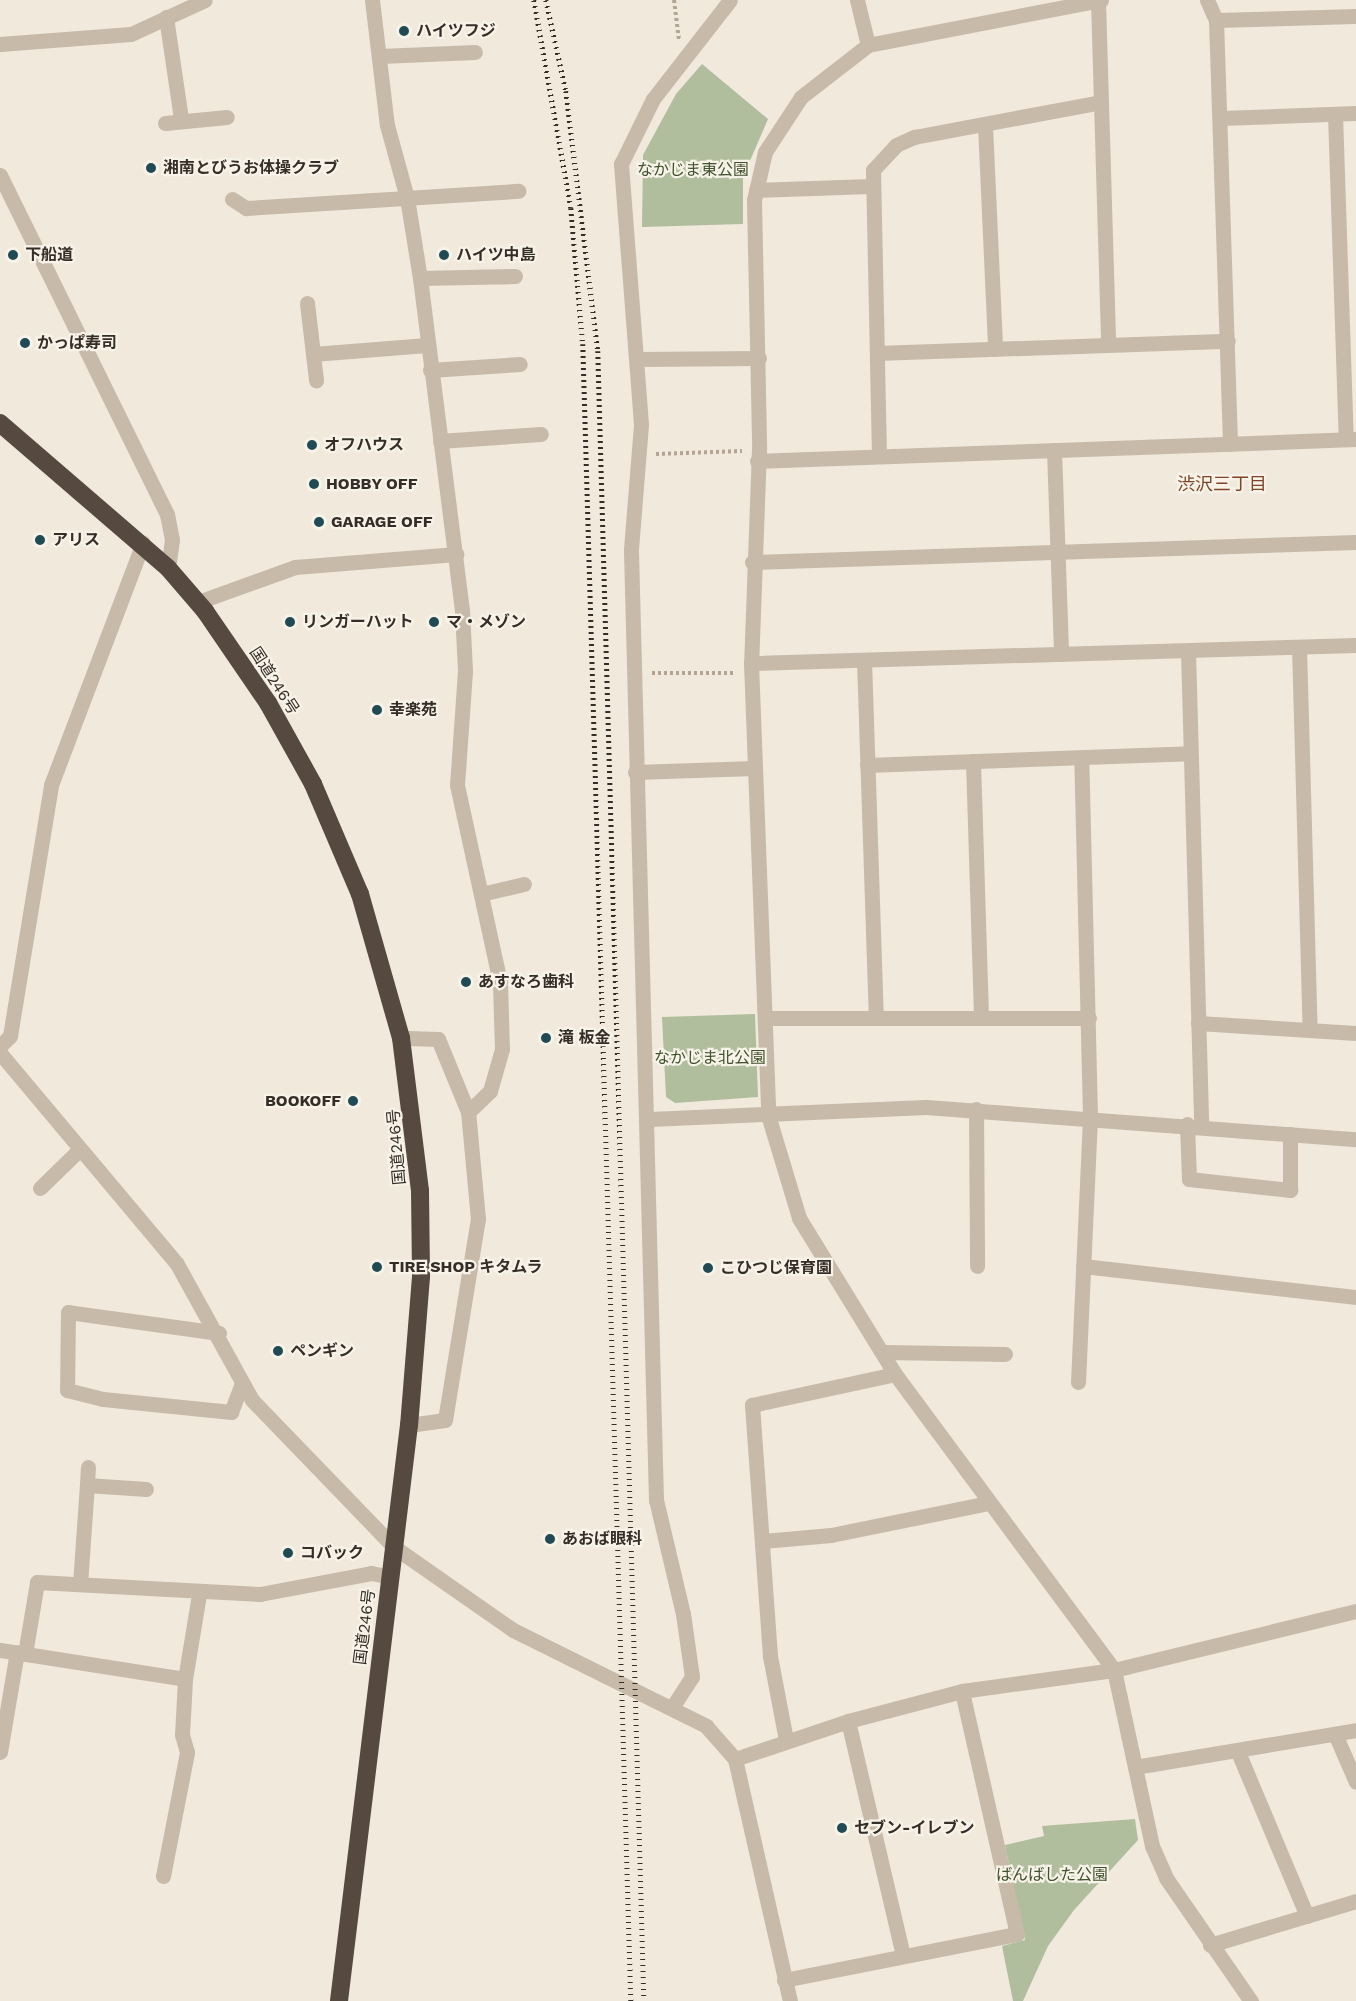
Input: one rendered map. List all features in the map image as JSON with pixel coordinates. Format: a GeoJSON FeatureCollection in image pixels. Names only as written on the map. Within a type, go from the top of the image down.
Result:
{"type":"FeatureCollection","features":[{"type":"Feature","properties":{"kind":"highway","name":"国道246号"},"geometry":{"type":"LineString","coordinates":[[0,423],[143,543],[168,568],[198,603],[268,703],[313,784],[360,894],[401,1038],[420,1191],[421,1277],[409,1425],[339,2001]]}},
{"type":"Feature","properties":{"kind":"street"},"geometry":{"type":"LineString","coordinates":[[0,44],[131,34],[205,0]]}},
{"type":"Feature","properties":{"kind":"street"},"geometry":{"type":"LineString","coordinates":[[372,0],[387,125],[407,198],[420,278],[430,370],[456,554],[465,671],[457,785],[500,983],[502,1049],[490,1091],[468,1112]]}},
{"type":"Feature","properties":{"kind":"street"},"geometry":{"type":"LineString","coordinates":[[673,1706],[692,1677],[683,1614],[656,1500],[650,1119],[635,771],[631,549],[638,454],[638,359],[621,164],[653,99],[730,0]]}},
{"type":"Feature","properties":{"kind":"street"},"geometry":{"type":"LineString","coordinates":[[857,0],[868,45]]}},
{"type":"Feature","properties":{"kind":"street"},"geometry":{"type":"LineString","coordinates":[[1108,345],[1099,0],[868,45],[823,75],[782,119],[765,152],[756,190],[759,358],[753,456],[751,668],[768,1115],[799,1218],[884,1352],[895,1374],[988,1503],[1114,1670],[1152,1846],[1210,1945],[1251,2001]]}},
{"type":"Feature","properties":{"kind":"street"},"geometry":{"type":"LineString","coordinates":[[1207,0],[1216,20],[1230,444]]}},
{"type":"Feature","properties":{"kind":"street"},"geometry":{"type":"LineString","coordinates":[[1216,20],[1356,16]]}},
{"type":"Feature","properties":{"kind":"street"},"geometry":{"type":"LineString","coordinates":[[166,17],[181,118]]}},
{"type":"Feature","properties":{"kind":"street"},"geometry":{"type":"LineString","coordinates":[[380,56],[475,52]]}},
{"type":"Feature","properties":{"kind":"street"},"geometry":{"type":"LineString","coordinates":[[879,456],[871,186],[873,170],[896,145],[1101,102]]}},
{"type":"Feature","properties":{"kind":"street"},"geometry":{"type":"LineString","coordinates":[[1221,118],[1356,113]]}},
{"type":"Feature","properties":{"kind":"street"},"geometry":{"type":"LineString","coordinates":[[753,456],[879,456],[1351,439],[1335,114]]}},
{"type":"Feature","properties":{"kind":"street"},"geometry":{"type":"LineString","coordinates":[[165,123],[181,118],[227,117]]}},
{"type":"Feature","properties":{"kind":"street"},"geometry":{"type":"LineString","coordinates":[[985,125],[995,349]]}},
{"type":"Feature","properties":{"kind":"street"},"geometry":{"type":"LineString","coordinates":[[0,175],[167,514],[172,540],[168,568]]}},
{"type":"Feature","properties":{"kind":"street"},"geometry":{"type":"LineString","coordinates":[[756,190],[871,186]]}},
{"type":"Feature","properties":{"kind":"street"},"geometry":{"type":"LineString","coordinates":[[232,199],[246,208],[518,191]]}},
{"type":"Feature","properties":{"kind":"street"},"geometry":{"type":"LineString","coordinates":[[420,278],[515,276]]}},
{"type":"Feature","properties":{"kind":"street"},"geometry":{"type":"LineString","coordinates":[[308,303],[316,380]]}},
{"type":"Feature","properties":{"kind":"street"},"geometry":{"type":"LineString","coordinates":[[877,353],[1228,341]]}},
{"type":"Feature","properties":{"kind":"street"},"geometry":{"type":"LineString","coordinates":[[313,354],[427,345]]}},
{"type":"Feature","properties":{"kind":"street"},"geometry":{"type":"LineString","coordinates":[[638,359],[759,358]]}},
{"type":"Feature","properties":{"kind":"street"},"geometry":{"type":"LineString","coordinates":[[430,370],[520,364]]}},
{"type":"Feature","properties":{"kind":"street"},"geometry":{"type":"LineString","coordinates":[[440,441],[541,434]]}},
{"type":"Feature","properties":{"kind":"street"},"geometry":{"type":"LineString","coordinates":[[1054,450],[1061,654]]}},
{"type":"Feature","properties":{"kind":"street"},"geometry":{"type":"LineString","coordinates":[[752,561],[1356,542]]}},
{"type":"Feature","properties":{"kind":"street"},"geometry":{"type":"LineString","coordinates":[[0,1046],[10,1036],[51,784],[143,543]]}},
{"type":"Feature","properties":{"kind":"street"},"geometry":{"type":"LineString","coordinates":[[198,603],[295,567],[456,554]]}},
{"type":"Feature","properties":{"kind":"street"},"geometry":{"type":"LineString","coordinates":[[751,668],[864,660],[1356,645]]}},
{"type":"Feature","properties":{"kind":"street"},"geometry":{"type":"LineString","coordinates":[[1299,647],[1310,1030]]}},
{"type":"Feature","properties":{"kind":"street"},"geometry":{"type":"LineString","coordinates":[[1188,651],[1198,1023],[1194,1124],[1189,1179],[1290,1190],[1290,1134]]}},
{"type":"Feature","properties":{"kind":"street"},"geometry":{"type":"LineString","coordinates":[[864,660],[876,1018]]}},
{"type":"Feature","properties":{"kind":"street"},"geometry":{"type":"LineString","coordinates":[[867,765],[1190,753]]}},
{"type":"Feature","properties":{"kind":"street"},"geometry":{"type":"LineString","coordinates":[[1078,1382],[1090,1116],[1081,758]]}},
{"type":"Feature","properties":{"kind":"street"},"geometry":{"type":"LineString","coordinates":[[973,761],[981,1018]]}},
{"type":"Feature","properties":{"kind":"street"},"geometry":{"type":"LineString","coordinates":[[635,771],[755,768]]}},
{"type":"Feature","properties":{"kind":"street"},"geometry":{"type":"LineString","coordinates":[[481,894],[524,884]]}},
{"type":"Feature","properties":{"kind":"street"},"geometry":{"type":"LineString","coordinates":[[765,1018],[1089,1018]]}},
{"type":"Feature","properties":{"kind":"street"},"geometry":{"type":"LineString","coordinates":[[1198,1023],[1356,1033]]}},
{"type":"Feature","properties":{"kind":"street"},"geometry":{"type":"LineString","coordinates":[[401,1038],[438,1039],[468,1112],[477,1219],[445,1420],[409,1425]]}},
{"type":"Feature","properties":{"kind":"street"},"geometry":{"type":"LineString","coordinates":[[0,1053],[177,1264],[219,1333],[252,1400],[394,1547],[513,1629],[673,1706],[706,1726],[735,1759],[790,2001]]}},
{"type":"Feature","properties":{"kind":"street"},"geometry":{"type":"LineString","coordinates":[[650,1119],[975,1109],[1194,1124],[1356,1139]]}},
{"type":"Feature","properties":{"kind":"street"},"geometry":{"type":"LineString","coordinates":[[975,1109],[977,1266]]}},
{"type":"Feature","properties":{"kind":"street"},"geometry":{"type":"LineString","coordinates":[[40,1188],[80,1149]]}},
{"type":"Feature","properties":{"kind":"street"},"geometry":{"type":"LineString","coordinates":[[1083,1266],[1356,1297]]}},
{"type":"Feature","properties":{"kind":"street"},"geometry":{"type":"LineString","coordinates":[[219,1333],[68,1312],[67,1390],[103,1400],[231,1412],[242,1383]]}},
{"type":"Feature","properties":{"kind":"street"},"geometry":{"type":"LineString","coordinates":[[884,1352],[1005,1354]]}},
{"type":"Feature","properties":{"kind":"street"},"geometry":{"type":"LineString","coordinates":[[786,1740],[770,1656],[752,1405],[895,1374]]}},
{"type":"Feature","properties":{"kind":"street"},"geometry":{"type":"LineString","coordinates":[[80,1584],[88,1467]]}},
{"type":"Feature","properties":{"kind":"street"},"geometry":{"type":"LineString","coordinates":[[87,1485],[146,1489]]}},
{"type":"Feature","properties":{"kind":"street"},"geometry":{"type":"LineString","coordinates":[[763,1541],[831,1535],[988,1503]]}},
{"type":"Feature","properties":{"kind":"street"},"geometry":{"type":"LineString","coordinates":[[0,1752],[37,1582],[199,1594],[260,1594],[371,1573],[391,1576]]}},
{"type":"Feature","properties":{"kind":"street"},"geometry":{"type":"LineString","coordinates":[[163,1876],[187,1752],[182,1735],[185,1679],[199,1594]]}},
{"type":"Feature","properties":{"kind":"street"},"geometry":{"type":"LineString","coordinates":[[735,1759],[848,1721],[962,1691],[1114,1670],[1356,1611]]}},
{"type":"Feature","properties":{"kind":"street"},"geometry":{"type":"LineString","coordinates":[[0,1650],[185,1679]]}},
{"type":"Feature","properties":{"kind":"street"},"geometry":{"type":"LineString","coordinates":[[784,1980],[1017,1934],[962,1691]]}},
{"type":"Feature","properties":{"kind":"street"},"geometry":{"type":"LineString","coordinates":[[848,1721],[903,1956]]}},
{"type":"Feature","properties":{"kind":"street"},"geometry":{"type":"LineString","coordinates":[[1135,1767],[1238,1752],[1356,1730]]}},
{"type":"Feature","properties":{"kind":"street"},"geometry":{"type":"LineString","coordinates":[[1335,1734],[1356,1782]]}},
{"type":"Feature","properties":{"kind":"street"},"geometry":{"type":"LineString","coordinates":[[1238,1752],[1307,1916]]}},
{"type":"Feature","properties":{"kind":"street"},"geometry":{"type":"LineString","coordinates":[[1210,1945],[1356,1901]]}},
{"type":"Feature","properties":{"kind":"path"},"geometry":{"type":"LineString","coordinates":[[674,0],[676,34],[688,56]]}},
{"type":"Feature","properties":{"kind":"path"},"geometry":{"type":"LineString","coordinates":[[638,454],[753,456]]}},
{"type":"Feature","properties":{"kind":"path"},"geometry":{"type":"LineString","coordinates":[[633,674],[751,668]]}},
{"type":"Feature","properties":{"kind":"green space","name":"なかじま東公園"},"geometry":{"type":"Polygon","coordinates":[[[702,64],[768,119],[743,177],[743,224],[642,227],[643,155],[676,94],[702,64]]]}},
{"type":"Feature","properties":{"kind":"green space","name":"なかじま北公園"},"geometry":{"type":"Polygon","coordinates":[[[755,1014],[758,1097],[675,1103],[666,1097],[662,1017],[755,1014]]]}},
{"type":"Feature","properties":{"kind":"green space","name":"ばんばした公園"},"geometry":{"type":"Polygon","coordinates":[[[1135,1819],[1138,1840],[1074,1910],[1048,1946],[1023,2001],[1013,2001],[1002,1946],[1025,1940],[1005,1845],[1044,1836],[1042,1826],[1135,1819]]]}},
{"type":"Feature","properties":{"kind":"railway"},"geometry":{"type":"LineString","coordinates":[[534,0],[571,208],[583,344],[631,2001]]}},
{"type":"Feature","properties":{"kind":"railway"},"geometry":{"type":"LineString","coordinates":[[546,0],[566,91],[598,351],[644,2001]]}},
{"type":"Feature","properties":{"kind":"place","name":"ハイツフジ"},"geometry":{"type":"Point","coordinates":[404,31]}},
{"type":"Feature","properties":{"kind":"place","name":"湘南とびうお体操クラブ"},"geometry":{"type":"Point","coordinates":[151,168]}},
{"type":"Feature","properties":{"kind":"place","name":"下船道"},"geometry":{"type":"Point","coordinates":[13,255]}},
{"type":"Feature","properties":{"kind":"place","name":"ハイツ中島"},"geometry":{"type":"Point","coordinates":[444,255]}},
{"type":"Feature","properties":{"kind":"place","name":"かっぱ寿司"},"geometry":{"type":"Point","coordinates":[25,343]}},
{"type":"Feature","properties":{"kind":"place","name":"オフハウス"},"geometry":{"type":"Point","coordinates":[312,445]}},
{"type":"Feature","properties":{"kind":"place","name":"HOBBY OFF"},"geometry":{"type":"Point","coordinates":[314,484]}},
{"type":"Feature","properties":{"kind":"place","name":"GARAGE OFF"},"geometry":{"type":"Point","coordinates":[319,522]}},
{"type":"Feature","properties":{"kind":"place","name":"アリス"},"geometry":{"type":"Point","coordinates":[40,540]}},
{"type":"Feature","properties":{"kind":"place","name":"リンガーハット"},"geometry":{"type":"Point","coordinates":[290,622]}},
{"type":"Feature","properties":{"kind":"place","name":"マ・メゾン"},"geometry":{"type":"Point","coordinates":[434,622]}},
{"type":"Feature","properties":{"kind":"place","name":"幸楽苑"},"geometry":{"type":"Point","coordinates":[377,710]}},
{"type":"Feature","properties":{"kind":"place","name":"あすなろ歯科"},"geometry":{"type":"Point","coordinates":[466,982]}},
{"type":"Feature","properties":{"kind":"place","name":"滝 板金"},"geometry":{"type":"Point","coordinates":[546,1038]}},
{"type":"Feature","properties":{"kind":"place","name":"BOOKOFF"},"geometry":{"type":"Point","coordinates":[353,1101]}},
{"type":"Feature","properties":{"kind":"place","name":"TIRE SHOP キタムラ"},"geometry":{"type":"Point","coordinates":[377,1267]}},
{"type":"Feature","properties":{"kind":"place","name":"こひつじ保育園"},"geometry":{"type":"Point","coordinates":[708,1268]}},
{"type":"Feature","properties":{"kind":"place","name":"ペンギン"},"geometry":{"type":"Point","coordinates":[278,1351]}},
{"type":"Feature","properties":{"kind":"place","name":"あおば眼科"},"geometry":{"type":"Point","coordinates":[550,1539]}},
{"type":"Feature","properties":{"kind":"place","name":"コバック"},"geometry":{"type":"Point","coordinates":[288,1553]}},
{"type":"Feature","properties":{"kind":"place","name":"セブン-イレブン"},"geometry":{"type":"Point","coordinates":[842,1828]}},
{"type":"Feature","properties":{"kind":"district","name":"渋沢三丁目"},"geometry":{"type":"Point","coordinates":[1222,484]}}]}
